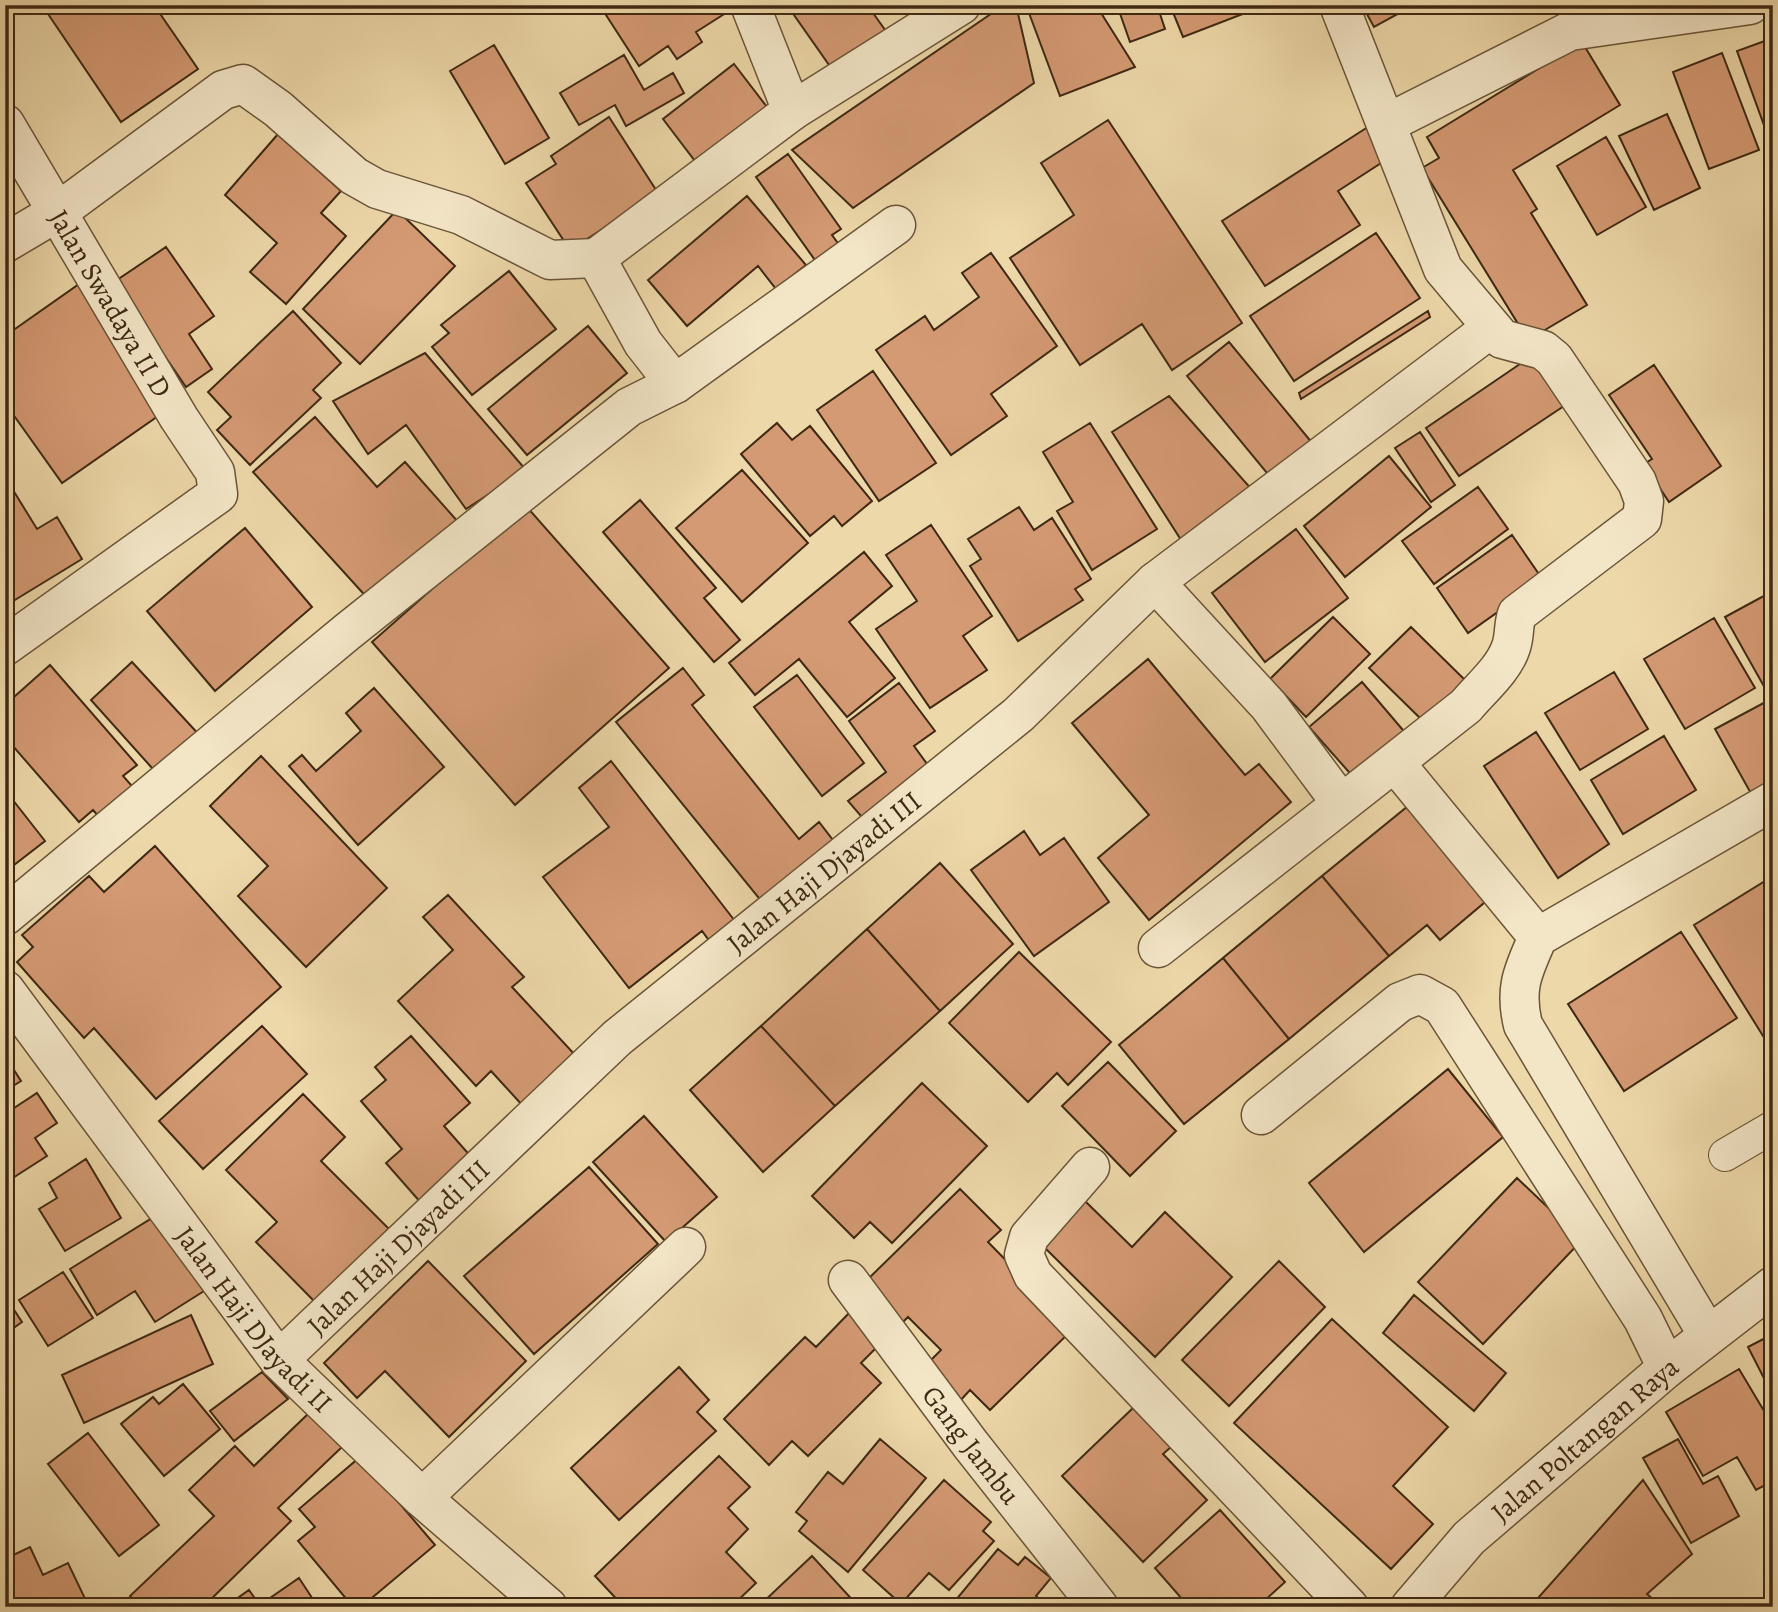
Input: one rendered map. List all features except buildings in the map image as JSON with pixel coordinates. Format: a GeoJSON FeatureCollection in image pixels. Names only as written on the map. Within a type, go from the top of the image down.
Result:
{"type":"FeatureCollection","features":[{"type":"Feature","properties":{"kind":"street"},"geometry":{"type":"LineString","coordinates":[[750,5],[792,111]]}},
{"type":"Feature","properties":{"kind":"street"},"geometry":{"type":"LineString","coordinates":[[5,243],[59,211],[223,90],[243,84],[278,109],[354,176],[377,189],[461,215],[550,260],[596,258],[792,111],[961,5]]}},
{"type":"Feature","properties":{"kind":"street"},"geometry":{"type":"LineString","coordinates":[[1157,948],[1466,706],[1505,660],[1514,639],[1513,627],[1517,614],[1642,519],[1644,501],[1637,482],[1554,359],[1544,350],[1502,339],[1490,329],[1443,269],[1339,5]]}},
{"type":"Feature","properties":{"kind":"street"},"geometry":{"type":"LineString","coordinates":[[1386,124],[1570,32],[1751,5]]}},
{"type":"Feature","properties":{"kind":"street","name":"Jalan Swadaya II D"},"geometry":{"type":"LineString","coordinates":[[5,124],[215,472],[218,483],[218,494],[5,646]]}},
{"type":"Feature","properties":{"kind":"street"},"geometry":{"type":"LineString","coordinates":[[5,916],[347,632],[618,416],[675,384],[896,225]]}},
{"type":"Feature","properties":{"kind":"street"},"geometry":{"type":"LineString","coordinates":[[596,258],[643,343],[675,384]]}},
{"type":"Feature","properties":{"kind":"street","name":"Jalan Haji Djayadi III"},"geometry":{"type":"LineString","coordinates":[[279,1360],[617,1038],[1018,715],[1155,582],[1490,329]]}},
{"type":"Feature","properties":{"kind":"street"},"geometry":{"type":"LineString","coordinates":[[1155,582],[1269,706],[1341,803]]}},
{"type":"Feature","properties":{"kind":"street"},"geometry":{"type":"LineString","coordinates":[[1395,764],[1538,937]]}},
{"type":"Feature","properties":{"kind":"street"},"geometry":{"type":"LineString","coordinates":[[1708,1335],[1523,1026],[1517,1001],[1520,978],[1538,937],[1773,801]]}},
{"type":"Feature","properties":{"kind":"street","name":"Jalan Haji DJayadi II"},"geometry":{"type":"LineString","coordinates":[[5,990],[279,1360],[422,1497],[548,1607]]}},
{"type":"Feature","properties":{"kind":"street"},"geometry":{"type":"LineString","coordinates":[[1261,1115],[1400,1002],[1420,994],[1442,1006],[1643,1319],[1667,1368]]}},
{"type":"Feature","properties":{"kind":"street"},"geometry":{"type":"LineString","coordinates":[[1090,1167],[1029,1237],[1024,1255],[1033,1275],[1349,1607]]}},
{"type":"Feature","properties":{"kind":"street"},"geometry":{"type":"LineString","coordinates":[[422,1497],[686,1247]]}},
{"type":"Feature","properties":{"kind":"street","name":"Gang Jambu"},"geometry":{"type":"LineString","coordinates":[[848,1280],[971,1445],[1099,1607]]}},
{"type":"Feature","properties":{"kind":"street","name":"Jalan Poltangan Raya"},"geometry":{"type":"LineString","coordinates":[[1410,1607],[1469,1538],[1667,1368],[1773,1286]]}},
{"type":"Feature","properties":{"kind":"lane"},"geometry":{"type":"LineString","coordinates":[[1725,1155],[1773,1127]]}}]}
